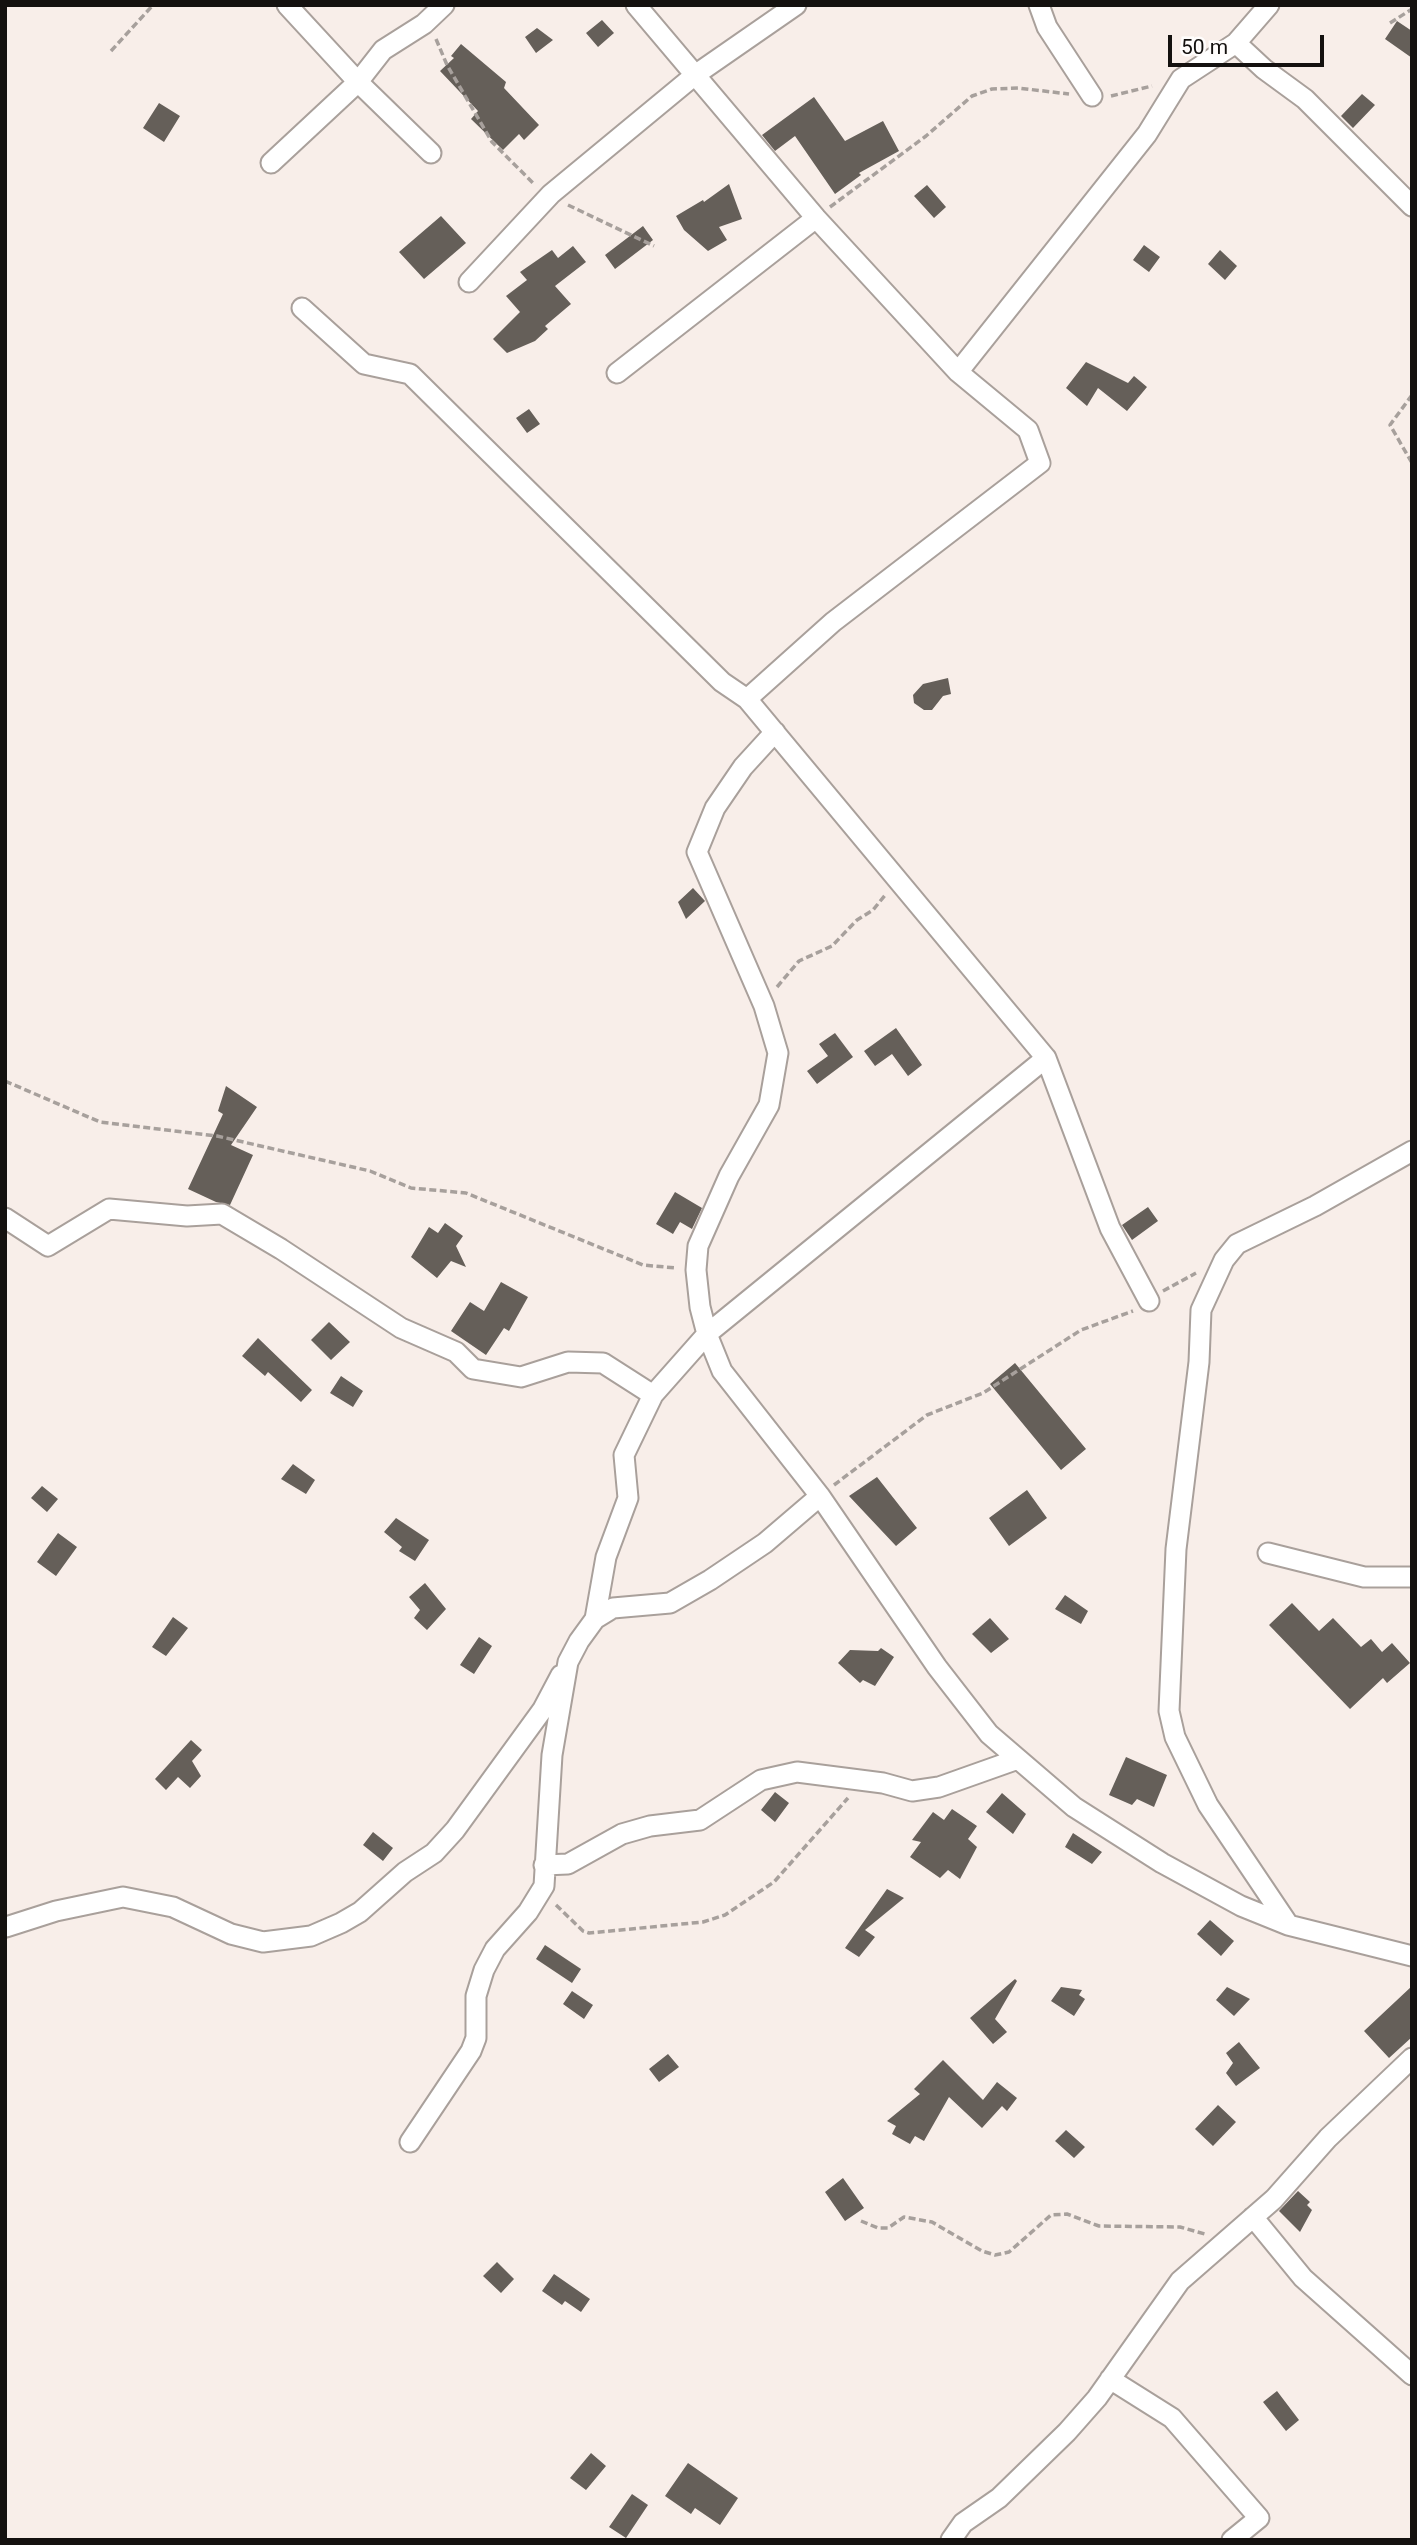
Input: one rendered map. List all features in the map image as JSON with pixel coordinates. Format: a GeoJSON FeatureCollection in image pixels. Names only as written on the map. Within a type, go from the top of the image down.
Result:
{"type":"FeatureCollection","features":[{"type":"Feature","properties":{"kind":"street"},"geometry":{"type":"LineString","coordinates":[[287,5],[358,82],[431,153]]}},
{"type":"Feature","properties":{"kind":"street"},"geometry":{"type":"LineString","coordinates":[[271,163],[358,82],[383,50],[424,24],[444,5]]}},
{"type":"Feature","properties":{"kind":"street"},"geometry":{"type":"LineString","coordinates":[[636,5],[816,218],[958,372],[1028,430],[1040,463],[833,622],[747,699]]}},
{"type":"Feature","properties":{"kind":"street"},"geometry":{"type":"LineString","coordinates":[[469,282],[551,194],[695,75],[796,5]]}},
{"type":"Feature","properties":{"kind":"street"},"geometry":{"type":"LineString","coordinates":[[1039,5],[1047,27],[1092,96]]}},
{"type":"Feature","properties":{"kind":"street"},"geometry":{"type":"LineString","coordinates":[[958,372],[1147,134],[1181,79],[1236,43],[1269,5]]}},
{"type":"Feature","properties":{"kind":"street"},"geometry":{"type":"LineString","coordinates":[[1236,43],[1264,69],[1305,99],[1412,206]]}},
{"type":"Feature","properties":{"kind":"street"},"geometry":{"type":"LineString","coordinates":[[617,373],[816,218]]}},
{"type":"Feature","properties":{"kind":"street"},"geometry":{"type":"LineString","coordinates":[[302,308],[364,364],[410,374],[722,682],[747,699],[1046,1058],[1110,1228],[1149,1301]]}},
{"type":"Feature","properties":{"kind":"street"},"geometry":{"type":"LineString","coordinates":[[775,732],[743,767],[715,808],[697,852],[700,865],[764,1006],[778,1053],[769,1105],[729,1176],[698,1245],[696,1270],[707,1334],[722,1371],[820,1496],[937,1667],[989,1734],[1074,1807],[1162,1863],[1241,1906],[1288,1925],[1412,1956]]}},
{"type":"Feature","properties":{"kind":"street"},"geometry":{"type":"LineString","coordinates":[[6,1927],[57,1911],[123,1897],[173,1907],[231,1934],[263,1942],[311,1936],[360,1912],[404,1872],[434,1853],[455,1830],[543,1709],[595,1619],[606,1557],[628,1498],[624,1455],[653,1395],[707,1334],[1046,1058]]}},
{"type":"Feature","properties":{"kind":"street"},"geometry":{"type":"LineString","coordinates":[[1288,1925],[1208,1805],[1175,1737],[1169,1711],[1176,1549],[1199,1362],[1201,1310],[1224,1260],[1237,1244],[1315,1206],[1412,1151]]}},
{"type":"Feature","properties":{"kind":"street"},"geometry":{"type":"LineString","coordinates":[[5,1218],[48,1246],[109,1209],[187,1216],[222,1214],[281,1249],[401,1328],[456,1352],[473,1369],[521,1377],[568,1362],[603,1363],[653,1395]]}},
{"type":"Feature","properties":{"kind":"street"},"geometry":{"type":"LineString","coordinates":[[595,1619],[613,1608],[670,1603],[765,1544],[820,1496]]}},
{"type":"Feature","properties":{"kind":"street"},"geometry":{"type":"LineString","coordinates":[[1268,1553],[1364,1577],[1412,1577]]}},
{"type":"Feature","properties":{"kind":"street"},"geometry":{"type":"LineString","coordinates":[[410,2142],[471,2051],[475,2038],[476,1996],[484,1970],[495,1950],[528,1912],[544,1886],[552,1755],[568,1662]]}},
{"type":"Feature","properties":{"kind":"street"},"geometry":{"type":"LineString","coordinates":[[544,1865],[568,1864],[622,1834],[650,1826],[700,1820],[761,1780],[809,1772],[912,1791],[939,1787],[1018,1759]]}},
{"type":"Feature","properties":{"kind":"street"},"geometry":{"type":"LineString","coordinates":[[955,2538],[963,2523],[999,2498],[1067,2432],[1110,2379],[1180,2281],[1223,2240],[1253,2217],[1412,2058]]}},
{"type":"Feature","properties":{"kind":"street"},"geometry":{"type":"LineString","coordinates":[[1253,2217],[1303,2278],[1412,2375]]}},
{"type":"Feature","properties":{"kind":"street"},"geometry":{"type":"LineString","coordinates":[[1110,2379],[1172,2418],[1259,2518],[1233,2540]]}},
{"type":"Feature","properties":{"kind":"path"},"geometry":{"type":"LineString","coordinates":[[111,51],[153,5]]}},
{"type":"Feature","properties":{"kind":"path"},"geometry":{"type":"LineString","coordinates":[[1390,23],[1412,9]]}},
{"type":"Feature","properties":{"kind":"path"},"geometry":{"type":"LineString","coordinates":[[424,24],[441,45],[447,65],[492,142],[526,179],[654,246]]}},
{"type":"Feature","properties":{"kind":"path"},"geometry":{"type":"LineString","coordinates":[[816,218],[926,136],[972,96],[992,89],[1018,88],[1107,97],[1181,79]]}},
{"type":"Feature","properties":{"kind":"path"},"geometry":{"type":"LineString","coordinates":[[1412,396],[1390,425],[1412,463]]}},
{"type":"Feature","properties":{"kind":"path"},"geometry":{"type":"LineString","coordinates":[[764,1006],[799,961],[832,946],[886,895],[877,854]]}},
{"type":"Feature","properties":{"kind":"path"},"geometry":{"type":"LineString","coordinates":[[5,1081],[100,1122],[217,1136],[370,1171],[411,1188],[466,1193],[643,1265],[696,1270]]}},
{"type":"Feature","properties":{"kind":"path"},"geometry":{"type":"LineString","coordinates":[[820,1496],[927,1415],[983,1393],[1081,1330],[1129,1314],[1178,1282],[1224,1260]]}},
{"type":"Feature","properties":{"kind":"path"},"geometry":{"type":"LineString","coordinates":[[544,1886],[550,1899],[574,1923],[589,1933],[703,1922],[725,1915],[774,1882],[863,1781]]}},
{"type":"Feature","properties":{"kind":"path"},"geometry":{"type":"LineString","coordinates":[[862,2221],[878,2228],[888,2228],[904,2217],[932,2222],[982,2252],[995,2255],[1009,2252],[1051,2215],[1067,2214],[1099,2226],[1180,2227],[1223,2240]]}},
{"type":"Feature","properties":{"kind":"building"},"geometry":{"type":"Polygon","coordinates":[[[602,20],[614,33],[598,47],[586,33],[602,20]]]}},
{"type":"Feature","properties":{"kind":"building"},"geometry":{"type":"Polygon","coordinates":[[[1397,21],[1412,31],[1412,58],[1385,39],[1397,21]]]}},
{"type":"Feature","properties":{"kind":"building"},"geometry":{"type":"Polygon","coordinates":[[[537,28],[553,40],[536,53],[525,37],[537,28]]]}},
{"type":"Feature","properties":{"kind":"building"},"geometry":{"type":"Polygon","coordinates":[[[461,44],[506,82],[504,88],[539,125],[524,140],[519,134],[503,150],[471,119],[478,111],[440,71],[454,58],[451,56],[461,44]]]}},
{"type":"Feature","properties":{"kind":"building"},"geometry":{"type":"Polygon","coordinates":[[[1362,94],[1375,105],[1353,128],[1341,116],[1362,94]]]}},
{"type":"Feature","properties":{"kind":"building"},"geometry":{"type":"Polygon","coordinates":[[[814,97],[845,141],[883,121],[899,151],[859,173],[861,175],[835,194],[795,136],[775,151],[762,135],[814,97]]]}},
{"type":"Feature","properties":{"kind":"building"},"geometry":{"type":"Polygon","coordinates":[[[159,103],[180,116],[164,142],[143,128],[159,103]]]}},
{"type":"Feature","properties":{"kind":"building"},"geometry":{"type":"Polygon","coordinates":[[[729,184],[742,219],[719,227],[727,240],[708,251],[684,230],[676,216],[703,200],[704,202],[729,184]]]}},
{"type":"Feature","properties":{"kind":"building"},"geometry":{"type":"Polygon","coordinates":[[[927,185],[946,207],[934,218],[914,196],[927,185]]]}},
{"type":"Feature","properties":{"kind":"building"},"geometry":{"type":"Polygon","coordinates":[[[441,216],[466,243],[424,279],[399,252],[441,216]]]}},
{"type":"Feature","properties":{"kind":"building"},"geometry":{"type":"Polygon","coordinates":[[[643,226],[653,240],[615,269],[605,255],[643,226]]]}},
{"type":"Feature","properties":{"kind":"building"},"geometry":{"type":"Polygon","coordinates":[[[1144,245],[1160,257],[1149,272],[1133,260],[1144,245]]]}},
{"type":"Feature","properties":{"kind":"building"},"geometry":{"type":"Polygon","coordinates":[[[573,246],[586,262],[555,286],[571,304],[545,326],[548,329],[535,341],[507,353],[493,339],[520,312],[506,296],[527,280],[520,272],[552,250],[558,258],[573,246]]]}},
{"type":"Feature","properties":{"kind":"building"},"geometry":{"type":"Polygon","coordinates":[[[1220,250],[1237,266],[1225,280],[1208,264],[1220,250]]]}},
{"type":"Feature","properties":{"kind":"building"},"geometry":{"type":"Polygon","coordinates":[[[1086,362],[1128,383],[1134,376],[1147,387],[1127,411],[1098,388],[1087,406],[1066,388],[1086,362]]]}},
{"type":"Feature","properties":{"kind":"building"},"geometry":{"type":"Polygon","coordinates":[[[529,409],[540,424],[527,433],[516,418],[529,409]]]}},
{"type":"Feature","properties":{"kind":"building"},"geometry":{"type":"Polygon","coordinates":[[[948,678],[951,694],[943,696],[932,710],[924,710],[914,703],[913,695],[923,684],[948,678]]]}},
{"type":"Feature","properties":{"kind":"building"},"geometry":{"type":"Polygon","coordinates":[[[693,888],[705,901],[686,919],[678,902],[693,888]]]}},
{"type":"Feature","properties":{"kind":"building"},"geometry":{"type":"Polygon","coordinates":[[[896,1028],[922,1065],[908,1076],[892,1054],[875,1066],[864,1051],[896,1028]]]}},
{"type":"Feature","properties":{"kind":"building"},"geometry":{"type":"Polygon","coordinates":[[[835,1033],[853,1057],[817,1084],[807,1071],[828,1056],[819,1044],[835,1033]]]}},
{"type":"Feature","properties":{"kind":"building"},"geometry":{"type":"Polygon","coordinates":[[[226,1086],[257,1107],[231,1145],[253,1155],[230,1205],[216,1202],[188,1189],[223,1114],[218,1111],[226,1086]]]}},
{"type":"Feature","properties":{"kind":"building"},"geometry":{"type":"Polygon","coordinates":[[[675,1192],[702,1208],[692,1229],[680,1222],[673,1234],[656,1224],[675,1192]]]}},
{"type":"Feature","properties":{"kind":"building"},"geometry":{"type":"Polygon","coordinates":[[[1148,1207],[1158,1221],[1132,1240],[1122,1225],[1148,1207]]]}},
{"type":"Feature","properties":{"kind":"building"},"geometry":{"type":"Polygon","coordinates":[[[445,1223],[463,1236],[456,1246],[466,1267],[451,1261],[437,1278],[411,1257],[429,1227],[438,1233],[445,1223]]]}},
{"type":"Feature","properties":{"kind":"building"},"geometry":{"type":"Polygon","coordinates":[[[501,1282],[528,1297],[509,1331],[504,1328],[486,1355],[451,1331],[470,1302],[484,1311],[501,1282]]]}},
{"type":"Feature","properties":{"kind":"building"},"geometry":{"type":"Polygon","coordinates":[[[329,1322],[350,1342],[331,1360],[311,1340],[329,1322]]]}},
{"type":"Feature","properties":{"kind":"building"},"geometry":{"type":"Polygon","coordinates":[[[258,1338],[312,1390],[301,1402],[268,1372],[265,1376],[242,1356],[258,1338]]]}},
{"type":"Feature","properties":{"kind":"building"},"geometry":{"type":"Polygon","coordinates":[[[1015,1363],[1086,1449],[1061,1470],[990,1384],[1015,1363]]]}},
{"type":"Feature","properties":{"kind":"building"},"geometry":{"type":"Polygon","coordinates":[[[341,1376],[363,1391],[353,1407],[330,1393],[341,1376]]]}},
{"type":"Feature","properties":{"kind":"building"},"geometry":{"type":"Polygon","coordinates":[[[293,1464],[315,1480],[306,1494],[281,1479],[293,1464]]]}},
{"type":"Feature","properties":{"kind":"building"},"geometry":{"type":"Polygon","coordinates":[[[877,1477],[917,1528],[896,1546],[849,1496],[877,1477]]]}},
{"type":"Feature","properties":{"kind":"building"},"geometry":{"type":"Polygon","coordinates":[[[42,1486],[58,1499],[47,1512],[31,1498],[42,1486]]]}},
{"type":"Feature","properties":{"kind":"building"},"geometry":{"type":"Polygon","coordinates":[[[1027,1490],[1047,1518],[1009,1546],[989,1518],[1027,1490]]]}},
{"type":"Feature","properties":{"kind":"building"},"geometry":{"type":"Polygon","coordinates":[[[396,1518],[429,1540],[415,1561],[399,1551],[402,1547],[384,1532],[396,1518]]]}},
{"type":"Feature","properties":{"kind":"building"},"geometry":{"type":"Polygon","coordinates":[[[58,1533],[77,1547],[56,1576],[37,1562],[58,1533]]]}},
{"type":"Feature","properties":{"kind":"building"},"geometry":{"type":"Polygon","coordinates":[[[425,1583],[446,1609],[427,1630],[414,1618],[420,1610],[409,1597],[425,1583]]]}},
{"type":"Feature","properties":{"kind":"building"},"geometry":{"type":"Polygon","coordinates":[[[1065,1595],[1088,1611],[1081,1624],[1055,1609],[1065,1595]]]}},
{"type":"Feature","properties":{"kind":"building"},"geometry":{"type":"Polygon","coordinates":[[[1292,1603],[1319,1631],[1333,1618],[1361,1647],[1371,1639],[1382,1652],[1392,1643],[1410,1663],[1387,1683],[1383,1678],[1350,1709],[1269,1625],[1292,1603]]]}},
{"type":"Feature","properties":{"kind":"building"},"geometry":{"type":"Polygon","coordinates":[[[173,1617],[188,1628],[166,1656],[152,1647],[173,1617]]]}},
{"type":"Feature","properties":{"kind":"building"},"geometry":{"type":"Polygon","coordinates":[[[990,1618],[1009,1639],[991,1653],[972,1634],[990,1618]]]}},
{"type":"Feature","properties":{"kind":"building"},"geometry":{"type":"Polygon","coordinates":[[[479,1637],[492,1646],[474,1674],[460,1665],[479,1637]]]}},
{"type":"Feature","properties":{"kind":"building"},"geometry":{"type":"Polygon","coordinates":[[[881,1648],[894,1657],[875,1686],[863,1680],[860,1683],[838,1663],[850,1650],[878,1651],[881,1648]]]}},
{"type":"Feature","properties":{"kind":"building"},"geometry":{"type":"Polygon","coordinates":[[[191,1740],[202,1750],[192,1761],[201,1776],[190,1788],[178,1777],[166,1790],[155,1779],[191,1740]]]}},
{"type":"Feature","properties":{"kind":"building"},"geometry":{"type":"Polygon","coordinates":[[[1126,1757],[1167,1775],[1154,1807],[1137,1799],[1132,1805],[1109,1795],[1126,1757]]]}},
{"type":"Feature","properties":{"kind":"building"},"geometry":{"type":"Polygon","coordinates":[[[775,1792],[789,1803],[775,1822],[761,1810],[775,1792]]]}},
{"type":"Feature","properties":{"kind":"building"},"geometry":{"type":"Polygon","coordinates":[[[1002,1793],[1026,1814],[1013,1834],[986,1812],[1002,1793]]]}},
{"type":"Feature","properties":{"kind":"building"},"geometry":{"type":"Polygon","coordinates":[[[952,1809],[977,1826],[968,1839],[977,1847],[960,1879],[948,1870],[940,1878],[910,1857],[921,1842],[912,1840],[933,1812],[944,1820],[952,1809]]]}},
{"type":"Feature","properties":{"kind":"building"},"geometry":{"type":"Polygon","coordinates":[[[373,1832],[393,1848],[383,1861],[363,1845],[373,1832]]]}},
{"type":"Feature","properties":{"kind":"building"},"geometry":{"type":"Polygon","coordinates":[[[1073,1833],[1102,1852],[1092,1864],[1065,1847],[1073,1833]]]}},
{"type":"Feature","properties":{"kind":"building"},"geometry":{"type":"Polygon","coordinates":[[[887,1889],[904,1898],[865,1930],[875,1937],[859,1957],[845,1948],[887,1889]]]}},
{"type":"Feature","properties":{"kind":"building"},"geometry":{"type":"Polygon","coordinates":[[[1210,1920],[1234,1941],[1221,1956],[1197,1934],[1210,1920]]]}},
{"type":"Feature","properties":{"kind":"building"},"geometry":{"type":"Polygon","coordinates":[[[545,1945],[581,1969],[572,1983],[536,1959],[545,1945]]]}},
{"type":"Feature","properties":{"kind":"building"},"geometry":{"type":"Polygon","coordinates":[[[1015,1979],[1017,1981],[995,2019],[1007,2032],[993,2044],[970,2018],[1015,1979]]]}},
{"type":"Feature","properties":{"kind":"building"},"geometry":{"type":"Polygon","coordinates":[[[1412,1986],[1412,2037],[1389,2058],[1364,2031],[1412,1986]]]}},
{"type":"Feature","properties":{"kind":"building"},"geometry":{"type":"Polygon","coordinates":[[[1061,1987],[1082,1990],[1079,1995],[1085,1999],[1074,2016],[1051,2001],[1061,1987]]]}},
{"type":"Feature","properties":{"kind":"building"},"geometry":{"type":"Polygon","coordinates":[[[1227,1987],[1250,1999],[1234,2016],[1216,2000],[1227,1987]]]}},
{"type":"Feature","properties":{"kind":"building"},"geometry":{"type":"Polygon","coordinates":[[[572,1991],[593,2005],[584,2019],[563,2004],[572,1991]]]}},
{"type":"Feature","properties":{"kind":"building"},"geometry":{"type":"Polygon","coordinates":[[[1239,2042],[1260,2068],[1236,2086],[1226,2073],[1233,2063],[1226,2053],[1239,2042]]]}},
{"type":"Feature","properties":{"kind":"building"},"geometry":{"type":"Polygon","coordinates":[[[668,2054],[679,2067],[659,2082],[649,2069],[668,2054]]]}},
{"type":"Feature","properties":{"kind":"building"},"geometry":{"type":"Polygon","coordinates":[[[943,2060],[983,2100],[997,2082],[1017,2098],[1007,2111],[1002,2106],[982,2128],[949,2097],[924,2141],[915,2136],[910,2144],[892,2134],[896,2126],[887,2121],[920,2094],[914,2089],[943,2060]]]}},
{"type":"Feature","properties":{"kind":"building"},"geometry":{"type":"Polygon","coordinates":[[[1218,2105],[1236,2122],[1213,2146],[1195,2129],[1218,2105]]]}},
{"type":"Feature","properties":{"kind":"building"},"geometry":{"type":"Polygon","coordinates":[[[1066,2130],[1085,2147],[1074,2158],[1055,2141],[1066,2130]]]}},
{"type":"Feature","properties":{"kind":"building"},"geometry":{"type":"Polygon","coordinates":[[[843,2178],[864,2208],[845,2221],[825,2192],[843,2178]]]}},
{"type":"Feature","properties":{"kind":"building"},"geometry":{"type":"Polygon","coordinates":[[[1298,2191],[1310,2202],[1307,2205],[1312,2210],[1300,2232],[1279,2211],[1298,2191]]]}},
{"type":"Feature","properties":{"kind":"building"},"geometry":{"type":"Polygon","coordinates":[[[497,2262],[514,2279],[501,2293],[483,2276],[497,2262]]]}},
{"type":"Feature","properties":{"kind":"building"},"geometry":{"type":"Polygon","coordinates":[[[554,2274],[590,2299],[581,2312],[565,2301],[562,2305],[542,2291],[554,2274]]]}},
{"type":"Feature","properties":{"kind":"building"},"geometry":{"type":"Polygon","coordinates":[[[1277,2391],[1299,2420],[1286,2431],[1263,2402],[1277,2391]]]}},
{"type":"Feature","properties":{"kind":"building"},"geometry":{"type":"Polygon","coordinates":[[[591,2453],[606,2466],[586,2490],[570,2478],[591,2453]]]}},
{"type":"Feature","properties":{"kind":"building"},"geometry":{"type":"Polygon","coordinates":[[[688,2463],[738,2498],[720,2525],[695,2508],[691,2514],[665,2496],[688,2463]]]}},
{"type":"Feature","properties":{"kind":"building"},"geometry":{"type":"Polygon","coordinates":[[[632,2494],[648,2505],[626,2538],[609,2527],[632,2494]]]}}]}
